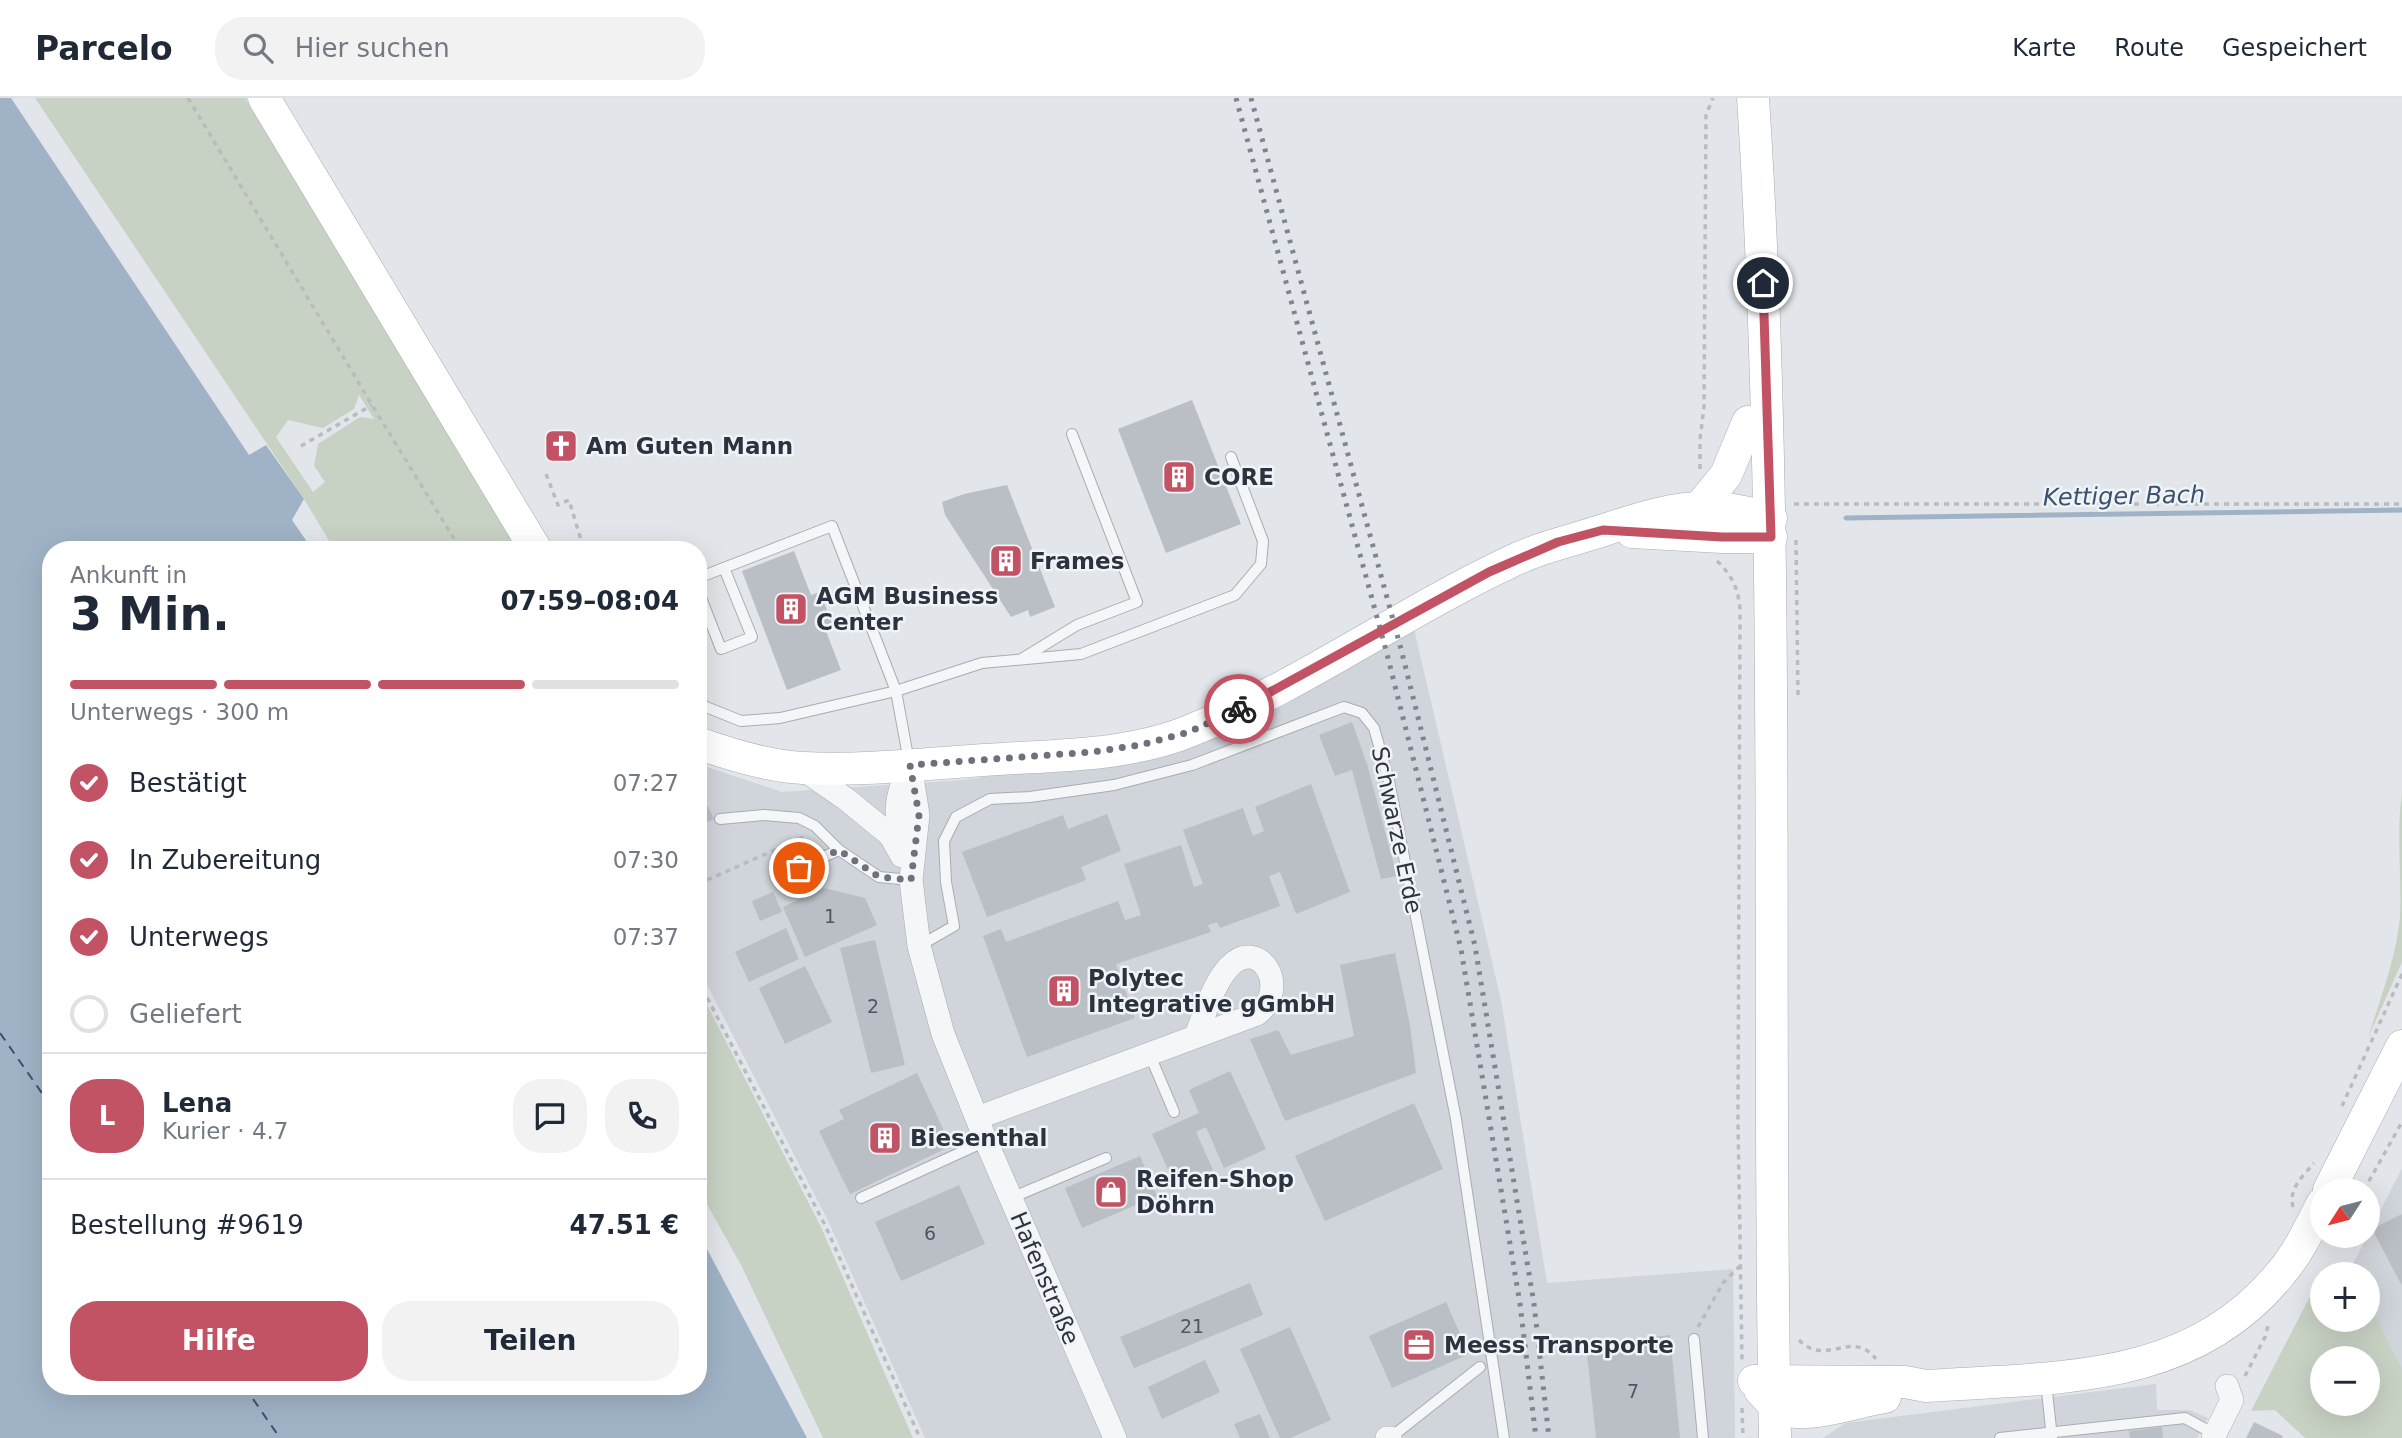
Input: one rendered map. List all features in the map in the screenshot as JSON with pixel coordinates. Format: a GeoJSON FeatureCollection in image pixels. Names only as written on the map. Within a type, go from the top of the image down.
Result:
{"type":"FeatureCollection","features":[{"type":"Feature","properties":{"kind":"street"},"geometry":{"type":"LineString","coordinates":[[264,98],[531,541]]}},
{"type":"Feature","properties":{"kind":"street"},"geometry":{"type":"LineString","coordinates":[[1740,98],[1748,422],[1775,523]]}},
{"type":"Feature","properties":{"kind":"street"},"geometry":{"type":"LineString","coordinates":[[1753,98],[1775,523],[1752,675],[1750,1053],[1757,1388],[1755,1438]]}},
{"type":"Feature","properties":{"kind":"street"},"geometry":{"type":"LineString","coordinates":[[707,746],[801,768],[860,768],[1092,752],[1140,745],[1189,732],[1252,703],[1508,563],[1558,542],[1641,517],[1700,493],[1726,475],[1748,422]]}},
{"type":"Feature","properties":{"kind":"street"},"geometry":{"type":"LineString","coordinates":[[1700,493],[1726,509],[1775,523]]}},
{"type":"Feature","properties":{"kind":"street"},"geometry":{"type":"LineString","coordinates":[[1603,530],[1775,523]]}},
{"type":"Feature","properties":{"kind":"street","name":"Hafenstraße"},"geometry":{"type":"LineString","coordinates":[[902,856],[895,810],[900,787],[910,765]]}},
{"type":"Feature","properties":{"kind":"street","name":"Hafenstraße"},"geometry":{"type":"LineString","coordinates":[[910,765],[919,815],[911,880]]}},
{"type":"Feature","properties":{"kind":"street","name":"Hafenstraße"},"geometry":{"type":"LineString","coordinates":[[801,768],[846,799],[890,835],[902,856],[911,880],[919,946],[943,1034],[986,1141],[1115,1438]]}},
{"type":"Feature","properties":{"kind":"street"},"geometry":{"type":"LineString","coordinates":[[977,1118],[1196,1035]]}},
{"type":"Feature","properties":{"kind":"street"},"geometry":{"type":"LineString","coordinates":[[2335,1178],[2402,1046]]}},
{"type":"Feature","properties":{"kind":"street"},"geometry":{"type":"LineString","coordinates":[[1757,1388],[1884,1382],[1926,1386],[2094,1373],[2144,1363],[2212,1334],[2232,1320],[2267,1290],[2282,1273],[2310,1226]]}},
{"type":"Feature","properties":{"kind":"street"},"geometry":{"type":"LineString","coordinates":[[1757,1388],[1792,1411],[1827,1409],[1906,1394],[1926,1386]]}},
{"type":"Feature","properties":{"kind":"street"},"geometry":{"type":"LineString","coordinates":[[1757,1388],[1775,1438]]}},
{"type":"Feature","properties":{"kind":"street"},"geometry":{"type":"LineString","coordinates":[[2214,1436],[2229,1393]]}},
{"type":"Feature","properties":{"kind":"street"},"geometry":{"type":"LineString","coordinates":[[1799,1438],[1827,1409]]}},
{"type":"Feature","properties":{"kind":"lane"},"geometry":{"type":"LineString","coordinates":[[1021,659],[1077,625],[1137,603],[1072,434]]}},
{"type":"Feature","properties":{"kind":"lane"},"geometry":{"type":"LineString","coordinates":[[707,707],[741,721],[780,718],[896,691],[982,663],[1081,654],[1235,595],[1261,564],[1263,541],[1231,457]]}},
{"type":"Feature","properties":{"kind":"lane"},"geometry":{"type":"LineString","coordinates":[[707,575],[832,526],[896,691],[910,765]]}},
{"type":"Feature","properties":{"kind":"lane"},"geometry":{"type":"LineString","coordinates":[[707,613],[721,649],[752,637],[724,568]]}},
{"type":"Feature","properties":{"kind":"lane","name":"Schwarze Erde"},"geometry":{"type":"LineString","coordinates":[[919,946],[954,926],[946,882],[944,841],[956,817],[967,811],[990,799],[1030,797],[1114,785],[1192,765],[1344,707],[1362,713],[1374,728],[1389,780],[1443,1052],[1456,1119],[1503,1438]]}},
{"type":"Feature","properties":{"kind":"lane"},"geometry":{"type":"LineString","coordinates":[[720,818],[764,815],[799,818],[815,826],[839,850],[879,877],[911,880]]}},
{"type":"Feature","properties":{"kind":"lane"},"geometry":{"type":"LineString","coordinates":[[779,877],[839,850]]}},
{"type":"Feature","properties":{"kind":"lane"},"geometry":{"type":"LineString","coordinates":[[1149,1053],[1174,1112]]}},
{"type":"Feature","properties":{"kind":"lane"},"geometry":{"type":"LineString","coordinates":[[861,1198],[986,1141]]}},
{"type":"Feature","properties":{"kind":"lane"},"geometry":{"type":"LineString","coordinates":[[1011,1198],[1106,1158]]}},
{"type":"Feature","properties":{"kind":"lane"},"geometry":{"type":"LineString","coordinates":[[1693,1339],[1703,1438]]}},
{"type":"Feature","properties":{"kind":"lane"},"geometry":{"type":"LineString","coordinates":[[1389,1438],[1480,1367]]}},
{"type":"Feature","properties":{"kind":"lane"},"geometry":{"type":"LineString","coordinates":[[2046,1377],[2052,1435]]}},
{"type":"Feature","properties":{"kind":"lane"},"geometry":{"type":"LineString","coordinates":[[2000,1438],[2052,1435],[2185,1418],[2214,1436]]}},
{"type":"Feature","properties":{"kind":"path"},"geometry":{"type":"LineString","coordinates":[[188,98],[455,541]]}},
{"type":"Feature","properties":{"kind":"path"},"geometry":{"type":"LineString","coordinates":[[1700,493],[1699,439],[1704,407],[1706,116],[1713,98]]}},
{"type":"Feature","properties":{"kind":"path"},"geometry":{"type":"LineString","coordinates":[[301,446],[372,405]]}},
{"type":"Feature","properties":{"kind":"path"},"geometry":{"type":"LineString","coordinates":[[546,474],[558,505],[569,500],[581,541]]}},
{"type":"Feature","properties":{"kind":"path"},"geometry":{"type":"LineString","coordinates":[[1798,697],[1775,523],[2402,504]]}},
{"type":"Feature","properties":{"kind":"path"},"geometry":{"type":"LineString","coordinates":[[1714,558],[1732,578],[1740,610],[1740,1266],[1757,1388],[1743,1438]]}},
{"type":"Feature","properties":{"kind":"path"},"geometry":{"type":"LineString","coordinates":[[707,880],[810,834],[815,826]]}},
{"type":"Feature","properties":{"kind":"path"},"geometry":{"type":"LineString","coordinates":[[2341,1108],[2402,974]]}},
{"type":"Feature","properties":{"kind":"path"},"geometry":{"type":"LineString","coordinates":[[707,997],[825,1224],[920,1438]]}},
{"type":"Feature","properties":{"kind":"path"},"geometry":{"type":"LineString","coordinates":[[2371,1178],[2402,1122]]}},
{"type":"Feature","properties":{"kind":"path"},"geometry":{"type":"LineString","coordinates":[[2310,1214],[2297,1213],[2291,1199],[2292,1191],[2318,1156]]}},
{"type":"Feature","properties":{"kind":"path"},"geometry":{"type":"LineString","coordinates":[[1693,1339],[1723,1283],[1740,1266]]}},
{"type":"Feature","properties":{"kind":"path"},"geometry":{"type":"LineString","coordinates":[[2229,1393],[2265,1337],[2269,1322]]}},
{"type":"Feature","properties":{"kind":"path"},"geometry":{"type":"LineString","coordinates":[[1795,1334],[1810,1348],[1822,1352],[1849,1346],[1864,1348],[1879,1363],[1884,1382]]}},
{"type":"Feature","properties":{"kind":"shaded area"},"geometry":{"type":"Polygon","coordinates":[[[1413,625],[1501,1000],[1547,1283],[1733,1269],[1735,1438],[925,1438],[829,1223],[707,985],[707,767],[782,792],[963,780],[1100,761],[1413,625]]]}},
{"type":"Feature","properties":{"kind":"shaded area"},"geometry":{"type":"Polygon","coordinates":[[[2402,1168],[2402,1368],[2380,1325],[2380,1262],[2354,1262],[2361,1248],[2380,1248],[2380,1211],[2402,1168]]]}},
{"type":"Feature","properties":{"kind":"shaded area"},"geometry":{"type":"Polygon","coordinates":[[[2156,1384],[2157,1410],[2189,1410],[2208,1418],[2197,1438],[1823,1438],[1846,1423],[2156,1384]]]}},
{"type":"Feature","properties":{"kind":"green space"},"geometry":{"type":"Polygon","coordinates":[[[35,98],[245,98],[513,541],[329,541],[304,499],[35,98]],[[359,395],[354,409],[323,428],[288,420],[276,437],[313,492],[325,482],[314,466],[318,444],[360,417],[374,419],[359,395]]]}},
{"type":"Feature","properties":{"kind":"green space"},"geometry":{"type":"Polygon","coordinates":[[[2402,793],[2402,962],[2368,1038],[2398,933],[2399,824],[2402,793]]]}},
{"type":"Feature","properties":{"kind":"green space"},"geometry":{"type":"Polygon","coordinates":[[[707,1005],[821,1227],[913,1438],[823,1438],[741,1265],[707,1204],[707,1005]]]}},
{"type":"Feature","properties":{"kind":"green space"},"geometry":{"type":"Polygon","coordinates":[[[2310,1296],[2310,1332],[2380,1332],[2380,1325],[2402,1368],[2402,1438],[2305,1438],[2275,1410],[2251,1411],[2310,1296]]]}},
{"type":"Feature","properties":{"kind":"water"},"geometry":{"type":"Polygon","coordinates":[[[0,98],[11,98],[249,455],[266,445],[304,499],[292,520],[306,541],[42,541],[42,1395],[707,1395],[707,1249],[807,1438],[0,1438],[0,98]]]}},
{"type":"Feature","properties":{"kind":"building","name":"CORE"},"geometry":{"type":"Polygon","coordinates":[[[1192,400],[1241,524],[1166,553],[1118,429],[1192,400]]]}},
{"type":"Feature","properties":{"kind":"building","name":"Am Guten Mann"},"geometry":{"type":"Polygon","coordinates":[[[564,434],[571,452],[569,458],[563,460],[557,457],[550,440],[564,434]]]}},
{"type":"Feature","properties":{"kind":"building","name":"Frames"},"geometry":{"type":"Polygon","coordinates":[[[1007,485],[1055,607],[1030,617],[1028,610],[1011,617],[945,515],[942,502],[964,494],[1007,485]]]}},
{"type":"Feature","properties":{"kind":"building","name":"AGM Business Center"},"geometry":{"type":"Polygon","coordinates":[[[794,551],[811,595],[820,592],[832,623],[824,626],[841,670],[787,690],[742,571],[794,551]]]}},
{"type":"Feature","properties":{"kind":"building"},"geometry":{"type":"Polygon","coordinates":[[[1352,722],[1367,764],[1397,876],[1381,879],[1352,770],[1335,776],[1319,735],[1352,722]]]}},
{"type":"Feature","properties":{"kind":"building"},"geometry":{"type":"Polygon","coordinates":[[[1311,784],[1350,892],[1296,914],[1280,872],[1269,876],[1280,906],[1220,928],[1217,922],[1208,925],[1211,932],[1116,964],[1135,1018],[1027,1057],[983,936],[1001,929],[1006,942],[1118,901],[1125,920],[1141,915],[1124,864],[1181,845],[1194,887],[1203,884],[1183,830],[1243,808],[1253,836],[1264,831],[1255,807],[1311,784]]]}},
{"type":"Feature","properties":{"kind":"building"},"geometry":{"type":"Polygon","coordinates":[[[707,805],[714,819],[707,822],[707,805]]]}},
{"type":"Feature","properties":{"kind":"building"},"geometry":{"type":"Polygon","coordinates":[[[1107,814],[1121,851],[1081,867],[1086,880],[987,917],[962,852],[1063,815],[1068,829],[1107,814]]]}},
{"type":"Feature","properties":{"kind":"building"},"geometry":{"type":"Polygon","coordinates":[[[824,888],[865,898],[877,925],[805,957],[783,907],[824,888]]]}},
{"type":"Feature","properties":{"kind":"building"},"geometry":{"type":"Polygon","coordinates":[[[773,892],[782,912],[760,921],[752,901],[773,892]]]}},
{"type":"Feature","properties":{"kind":"building"},"geometry":{"type":"Polygon","coordinates":[[[786,928],[799,959],[749,982],[735,952],[786,928]]]}},
{"type":"Feature","properties":{"kind":"building"},"geometry":{"type":"Polygon","coordinates":[[[875,940],[905,1065],[871,1073],[840,948],[875,940]]]}},
{"type":"Feature","properties":{"kind":"building"},"geometry":{"type":"Polygon","coordinates":[[[1395,953],[1410,1025],[1416,1073],[1285,1121],[1250,1039],[1278,1030],[1291,1055],[1354,1036],[1340,965],[1395,953]]]}},
{"type":"Feature","properties":{"kind":"building"},"geometry":{"type":"Polygon","coordinates":[[[805,966],[832,1022],[785,1044],[759,988],[805,966]]]}},
{"type":"Feature","properties":{"kind":"building"},"geometry":{"type":"Polygon","coordinates":[[[1230,1071],[1266,1149],[1224,1168],[1206,1127],[1196,1132],[1213,1170],[1176,1187],[1152,1134],[1199,1113],[1189,1090],[1230,1071]]]}},
{"type":"Feature","properties":{"kind":"building","name":"Biesenthal"},"geometry":{"type":"Polygon","coordinates":[[[917,1073],[951,1146],[850,1194],[819,1131],[844,1119],[839,1110],[917,1073]]]}},
{"type":"Feature","properties":{"kind":"building"},"geometry":{"type":"Polygon","coordinates":[[[1414,1103],[1443,1169],[1325,1221],[1295,1156],[1414,1103]]]}},
{"type":"Feature","properties":{"kind":"building","name":"Reifen-Shop Döhrn"},"geometry":{"type":"Polygon","coordinates":[[[1140,1156],[1157,1196],[1082,1228],[1065,1188],[1140,1156]]]}},
{"type":"Feature","properties":{"kind":"building"},"geometry":{"type":"Polygon","coordinates":[[[959,1185],[985,1244],[901,1281],[875,1222],[959,1185]]]}},
{"type":"Feature","properties":{"kind":"building"},"geometry":{"type":"Polygon","coordinates":[[[2402,1214],[2402,1286],[2380,1244],[2380,1225],[2402,1214]]]}},
{"type":"Feature","properties":{"kind":"building"},"geometry":{"type":"Polygon","coordinates":[[[1250,1283],[1263,1315],[1134,1368],[1120,1337],[1250,1283]]]}},
{"type":"Feature","properties":{"kind":"building","name":"Meess Transporte"},"geometry":{"type":"Polygon","coordinates":[[[1446,1302],[1469,1354],[1392,1388],[1369,1336],[1446,1302]]]}},
{"type":"Feature","properties":{"kind":"building"},"geometry":{"type":"Polygon","coordinates":[[[1290,1327],[1331,1420],[1290,1438],[1280,1438],[1240,1349],[1290,1327]]]}},
{"type":"Feature","properties":{"kind":"building"},"geometry":{"type":"Polygon","coordinates":[[[1670,1335],[1680,1438],[1596,1438],[1586,1344],[1670,1335]]]}},
{"type":"Feature","properties":{"kind":"building"},"geometry":{"type":"Polygon","coordinates":[[[1205,1360],[1220,1392],[1162,1419],[1148,1387],[1205,1360]]]}},
{"type":"Feature","properties":{"kind":"building"},"geometry":{"type":"Polygon","coordinates":[[[1260,1414],[1270,1438],[1240,1438],[1234,1424],[1260,1414]]]}},
{"type":"Feature","properties":{"kind":"building"},"geometry":{"type":"Polygon","coordinates":[[[2254,1422],[2283,1436],[2282,1438],[2246,1438],[2254,1422]]]}},
{"type":"Feature","properties":{"kind":"building"},"geometry":{"type":"Polygon","coordinates":[[[2162,1427],[2163,1438],[2130,1438],[2129,1431],[2162,1427]]]}},
{"type":"Feature","properties":{"kind":"waterway","name":"Kettiger Bach"},"geometry":{"type":"LineString","coordinates":[[1846,518],[2402,510]]}},
{"type":"Feature","properties":{"kind":"ferry route"},"geometry":{"type":"LineString","coordinates":[[0,1033],[42,1093]]}},
{"type":"Feature","properties":{"kind":"ferry route"},"geometry":{"type":"LineString","coordinates":[[250,1395],[280,1438]]}},
{"type":"Feature","properties":{"kind":"railway"},"geometry":{"type":"LineString","coordinates":[[1236,98],[1387,654],[1461,949],[1520,1304],[1536,1438]]}},
{"type":"Feature","properties":{"kind":"railway"},"geometry":{"type":"LineString","coordinates":[[1251,98],[1401,649],[1475,946],[1534,1304],[1549,1438]]}},
{"type":"Feature","properties":{"kind":"way so far"},"geometry":{"type":"LineString","coordinates":[[799,868],[839,850],[879,877],[911,880],[919,815],[910,765],[1092,752],[1140,745],[1189,732],[1239,709]]}},
{"type":"Feature","properties":{"kind":"place","name":"Am Guten Mann"},"geometry":{"type":"Point","coordinates":[561,446]}},
{"type":"Feature","properties":{"kind":"place","name":"CORE"},"geometry":{"type":"Point","coordinates":[1179,477]}},
{"type":"Feature","properties":{"kind":"place","name":"Frames"},"geometry":{"type":"Point","coordinates":[1006,561]}},
{"type":"Feature","properties":{"kind":"place","name":"AGM Business Center"},"geometry":{"type":"Point","coordinates":[791,609]}},
{"type":"Feature","properties":{"kind":"place","name":"Polytec Integrative gGmbH"},"geometry":{"type":"Point","coordinates":[1064,991]}},
{"type":"Feature","properties":{"kind":"place","name":"Biesenthal"},"geometry":{"type":"Point","coordinates":[885,1138]}},
{"type":"Feature","properties":{"kind":"place","name":"Reifen-Shop Döhrn"},"geometry":{"type":"Point","coordinates":[1111,1192]}},
{"type":"Feature","properties":{"kind":"place","name":"Meess Transporte"},"geometry":{"type":"Point","coordinates":[1419,1345]}},
{"type":"Feature","properties":{"kind":"route"},"geometry":{"type":"LineString","coordinates":[[1239,709],[1489,572],[1558,542],[1603,530],[1738,538],[1771,537],[1763,283]]}}]}
